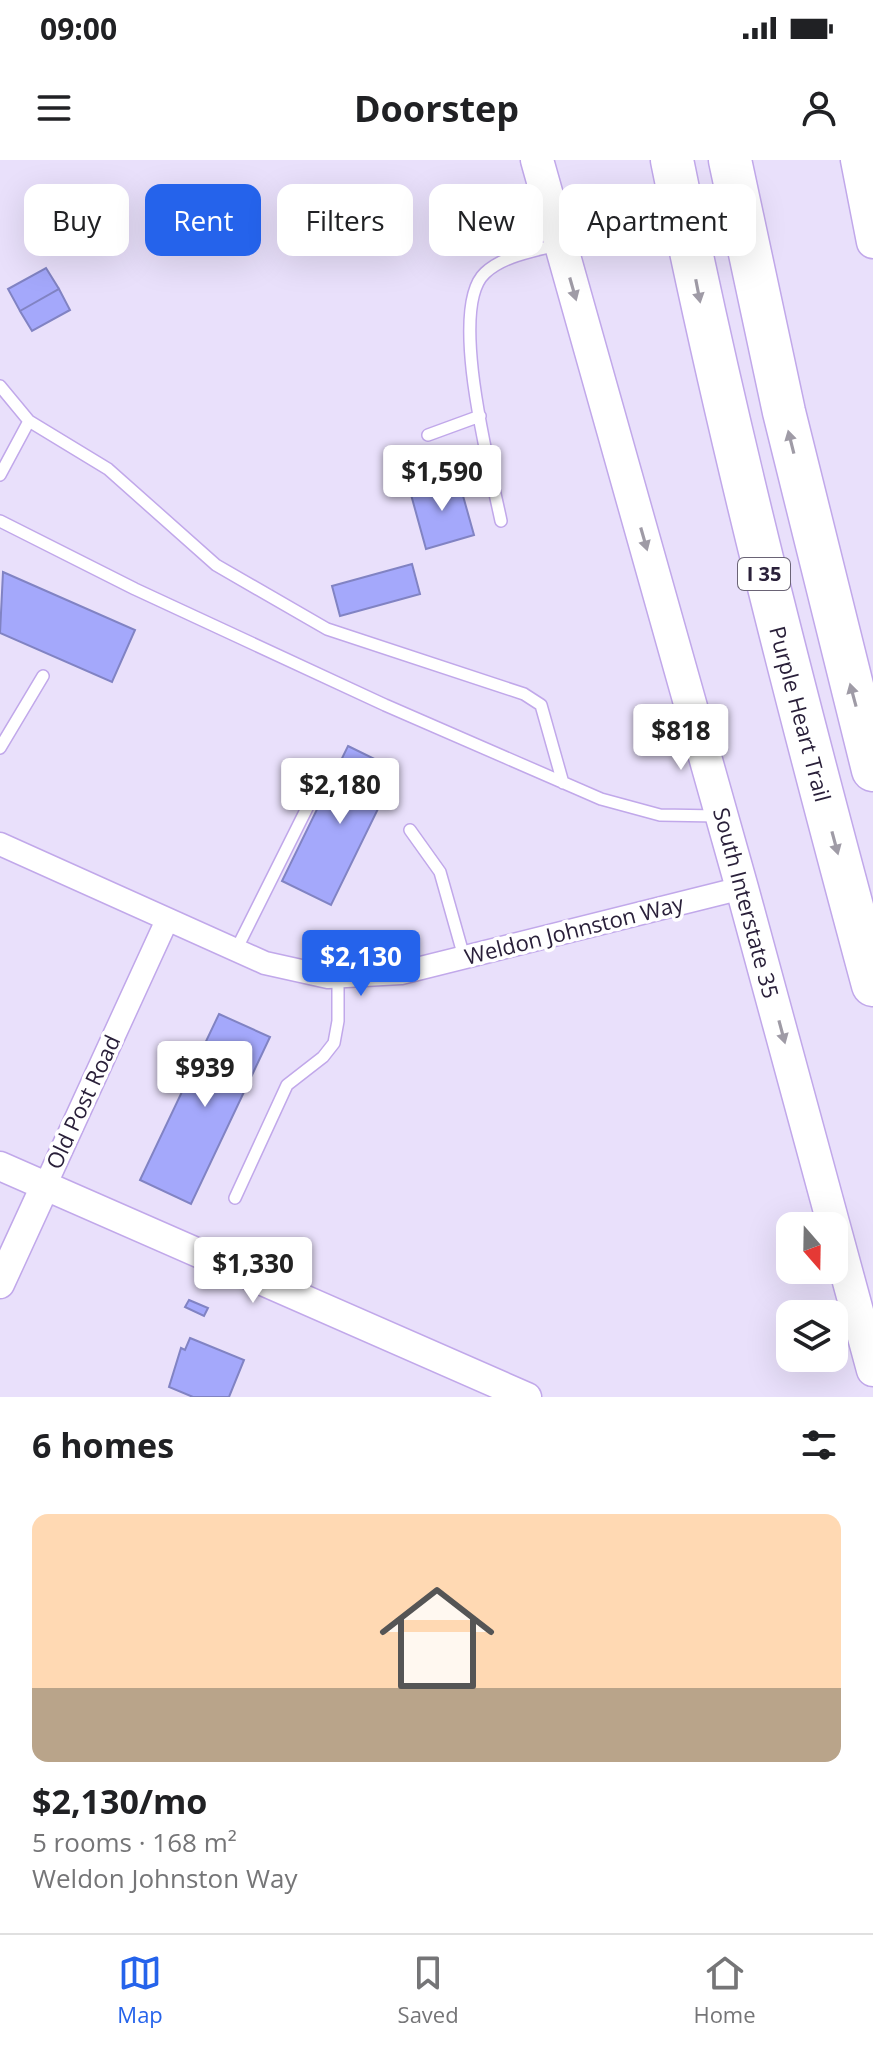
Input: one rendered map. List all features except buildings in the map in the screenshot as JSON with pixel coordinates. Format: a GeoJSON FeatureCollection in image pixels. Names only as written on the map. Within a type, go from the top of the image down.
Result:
{"type":"FeatureCollection","features":[{"type":"Feature","properties":{"kind":"highway","name":"Purple Heart Trail"},"geometry":{"type":"LineString","coordinates":[[672,160],[704,319],[775,621],[873,985]]}},
{"type":"Feature","properties":{"kind":"highway","name":"I 35"},"geometry":{"type":"LineString","coordinates":[[730,160],[784,412],[873,770]]}},
{"type":"Feature","properties":{"kind":"main road","name":"South Interstate 35"},"geometry":{"type":"LineString","coordinates":[[537,160],[559,237]]}},
{"type":"Feature","properties":{"kind":"main road"},"geometry":{"type":"LineString","coordinates":[[857,160],[873,242]]}},
{"type":"Feature","properties":{"kind":"main road","name":"South Interstate 35"},"geometry":{"type":"LineString","coordinates":[[564,256],[742,888],[873,1370]]}},
{"type":"Feature","properties":{"kind":"street","name":"Weldon Johnston Way"},"geometry":{"type":"LineString","coordinates":[[0,844],[265,963],[338,976],[401,973],[742,888]]}},
{"type":"Feature","properties":{"kind":"street","name":"Old Post Road"},"geometry":{"type":"LineString","coordinates":[[0,1284],[167,920]]}},
{"type":"Feature","properties":{"kind":"street"},"geometry":{"type":"LineString","coordinates":[[0,1166],[527,1397]]}},
{"type":"Feature","properties":{"kind":"lane"},"geometry":{"type":"LineString","coordinates":[[501,521],[469,366],[473,298],[483,274],[500,262],[559,245]]}},
{"type":"Feature","properties":{"kind":"lane"},"geometry":{"type":"LineString","coordinates":[[0,386],[29,421],[108,469],[216,565],[327,629],[469,674],[541,705],[563,783]]}},
{"type":"Feature","properties":{"kind":"lane"},"geometry":{"type":"LineString","coordinates":[[428,435],[480,416]]}},
{"type":"Feature","properties":{"kind":"lane"},"geometry":{"type":"LineString","coordinates":[[0,475],[29,421]]}},
{"type":"Feature","properties":{"kind":"lane"},"geometry":{"type":"LineString","coordinates":[[0,521],[288,660],[601,799],[660,815],[722,816]]}},
{"type":"Feature","properties":{"kind":"lane"},"geometry":{"type":"LineString","coordinates":[[0,748],[43,676]]}},
{"type":"Feature","properties":{"kind":"lane"},"geometry":{"type":"LineString","coordinates":[[236,950],[321,780]]}},
{"type":"Feature","properties":{"kind":"lane"},"geometry":{"type":"LineString","coordinates":[[410,830],[440,872],[464,957]]}},
{"type":"Feature","properties":{"kind":"lane"},"geometry":{"type":"LineString","coordinates":[[235,1198],[287,1085],[323,1057],[334,1043],[338,1021],[338,976]]}}]}
